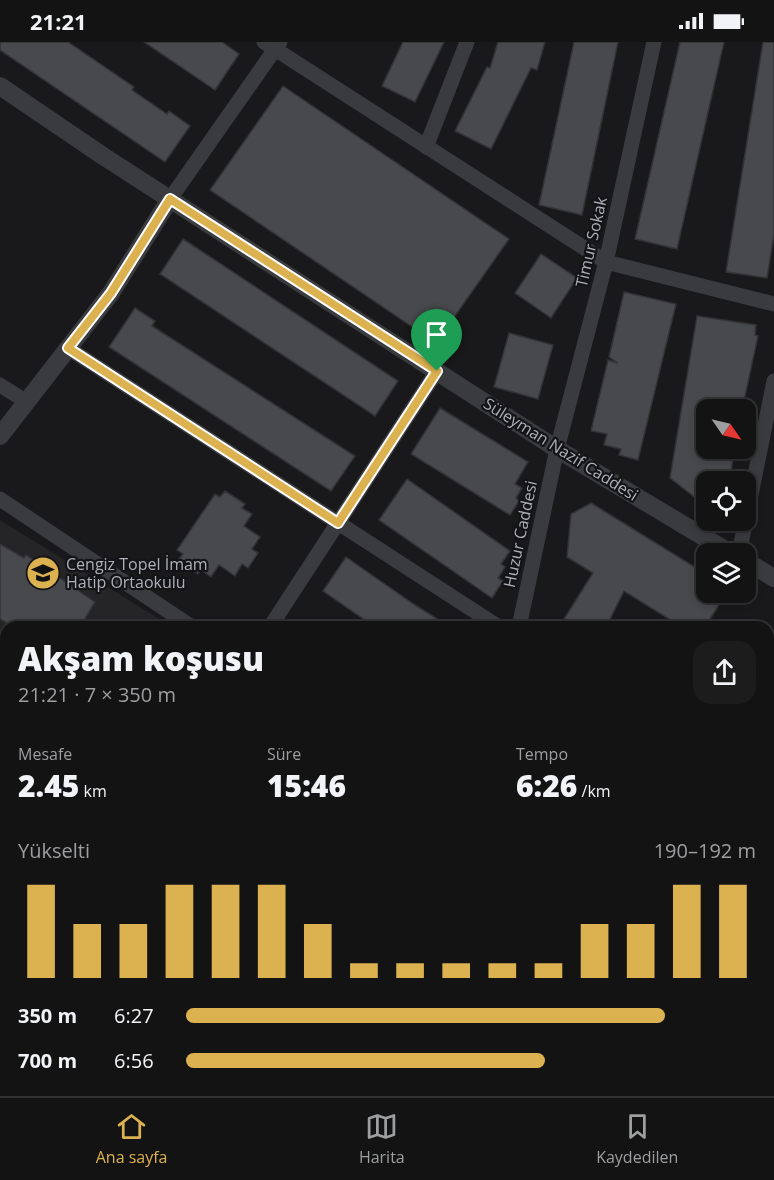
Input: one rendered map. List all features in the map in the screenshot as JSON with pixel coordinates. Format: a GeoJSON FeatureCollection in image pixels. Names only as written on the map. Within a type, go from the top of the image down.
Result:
{"type":"FeatureCollection","features":[{"type":"Feature","properties":{"kind":"street"},"geometry":{"type":"LineString","coordinates":[[426,147],[467,42]]}},
{"type":"Feature","properties":{"kind":"street","name":"Timur Sokak"},"geometry":{"type":"LineString","coordinates":[[557,449],[606,262],[654,42]]}},
{"type":"Feature","properties":{"kind":"street"},"geometry":{"type":"LineString","coordinates":[[0,436],[111,293],[170,199],[274,45],[426,147],[606,262],[774,304]]}},
{"type":"Feature","properties":{"kind":"street","name":"Süleyman Nazif Caddesi"},"geometry":{"type":"LineString","coordinates":[[0,86],[170,199],[557,449],[714,543]]}},
{"type":"Feature","properties":{"kind":"street"},"geometry":{"type":"LineString","coordinates":[[68,348],[490,621]]}},
{"type":"Feature","properties":{"kind":"street"},"geometry":{"type":"LineString","coordinates":[[274,621],[437,371]]}},
{"type":"Feature","properties":{"kind":"street"},"geometry":{"type":"LineString","coordinates":[[741,543],[774,381]]}},
{"type":"Feature","properties":{"kind":"street"},"geometry":{"type":"LineString","coordinates":[[0,386],[27,402]]}},
{"type":"Feature","properties":{"kind":"street","name":"Huzur Caddesi"},"geometry":{"type":"LineString","coordinates":[[520,621],[557,449]]}},
{"type":"Feature","properties":{"kind":"street"},"geometry":{"type":"LineString","coordinates":[[0,499],[183,621]]}},
{"type":"Feature","properties":{"kind":"street"},"geometry":{"type":"LineString","coordinates":[[756,567],[774,578]]}},
{"type":"Feature","properties":{"kind":"shaded area","name":"Cengiz Topel İmam Hatip Ortaokulu"},"geometry":{"type":"Polygon","coordinates":[[[0,520],[162,621],[0,621],[0,520]]]}},
{"type":"Feature","properties":{"kind":"building"},"geometry":{"type":"Polygon","coordinates":[[[0,42],[68,42],[134,87],[132,90],[167,114],[169,111],[190,126],[165,162],[0,50],[0,42]]]}},
{"type":"Feature","properties":{"kind":"building"},"geometry":{"type":"Polygon","coordinates":[[[144,42],[222,42],[239,54],[215,90],[144,42]]]}},
{"type":"Feature","properties":{"kind":"building"},"geometry":{"type":"Polygon","coordinates":[[[403,42],[444,42],[415,102],[382,86],[403,42]]]}},
{"type":"Feature","properties":{"kind":"building"},"geometry":{"type":"Polygon","coordinates":[[[498,42],[545,42],[537,70],[531,68],[491,149],[455,131],[487,67],[490,68],[498,42]]]}},
{"type":"Feature","properties":{"kind":"building"},"geometry":{"type":"Polygon","coordinates":[[[574,42],[618,42],[582,215],[539,205],[574,42]]]}},
{"type":"Feature","properties":{"kind":"building"},"geometry":{"type":"Polygon","coordinates":[[[680,42],[724,42],[677,249],[635,239],[680,42]]]}},
{"type":"Feature","properties":{"kind":"building"},"geometry":{"type":"Polygon","coordinates":[[[763,42],[774,42],[774,234],[767,278],[726,272],[763,42]]]}},
{"type":"Feature","properties":{"kind":"building"},"geometry":{"type":"Polygon","coordinates":[[[283,86],[509,239],[436,343],[210,190],[283,86]]]}},
{"type":"Feature","properties":{"kind":"building"},"geometry":{"type":"Polygon","coordinates":[[[183,239],[398,381],[375,416],[160,274],[183,239]]]}},
{"type":"Feature","properties":{"kind":"building"},"geometry":{"type":"Polygon","coordinates":[[[541,254],[577,278],[551,318],[515,293],[541,254]]]}},
{"type":"Feature","properties":{"kind":"building"},"geometry":{"type":"Polygon","coordinates":[[[624,292],[676,304],[638,460],[619,455],[621,449],[604,445],[607,434],[591,431],[608,360],[618,363],[609,357],[624,292]]]}},
{"type":"Feature","properties":{"kind":"building"},"geometry":{"type":"Polygon","coordinates":[[[135,308],[155,321],[152,326],[355,456],[331,491],[109,347],[135,308]]]}},
{"type":"Feature","properties":{"kind":"building"},"geometry":{"type":"Polygon","coordinates":[[[697,316],[756,325],[755,335],[758,336],[744,399],[696,399],[696,459],[733,459],[731,471],[696,471],[696,498],[670,478],[697,316]]]}},
{"type":"Feature","properties":{"kind":"building"},"geometry":{"type":"Polygon","coordinates":[[[509,333],[553,345],[538,399],[494,387],[509,333]]]}},
{"type":"Feature","properties":{"kind":"building"},"geometry":{"type":"Polygon","coordinates":[[[440,408],[528,462],[515,484],[522,488],[516,498],[519,501],[510,515],[411,454],[440,408]]]}},
{"type":"Feature","properties":{"kind":"building"},"geometry":{"type":"Polygon","coordinates":[[[407,479],[510,551],[501,564],[505,567],[498,578],[503,581],[492,598],[379,520],[407,479]]]}},
{"type":"Feature","properties":{"kind":"building"},"geometry":{"type":"Polygon","coordinates":[[[225,491],[245,504],[242,508],[252,514],[244,526],[260,537],[252,549],[258,553],[248,568],[242,564],[235,576],[219,565],[211,577],[201,570],[198,574],[178,560],[183,554],[177,550],[215,494],[220,497],[225,491]]]}},
{"type":"Feature","properties":{"kind":"building"},"geometry":{"type":"Polygon","coordinates":[[[591,503],[696,568],[696,603],[720,603],[709,621],[672,621],[624,591],[609,621],[563,621],[593,573],[567,557],[571,514],[591,503]]]}},
{"type":"Feature","properties":{"kind":"building"},"geometry":{"type":"Polygon","coordinates":[[[0,544],[24,558],[26,555],[95,602],[84,621],[3,621],[0,619],[0,544]]]}},
{"type":"Feature","properties":{"kind":"building"},"geometry":{"type":"Polygon","coordinates":[[[346,557],[440,621],[366,621],[323,591],[346,557]]]}},
{"type":"Feature","properties":{"kind":"place","name":"Cengiz Topel İmam Hatip Ortaokulu"},"geometry":{"type":"Point","coordinates":[43,573]}},
{"type":"Feature","properties":{"kind":"route"},"geometry":{"type":"LineString","coordinates":[[170,199],[437,371],[338,523],[68,348],[111,293],[170,199]]}}]}
